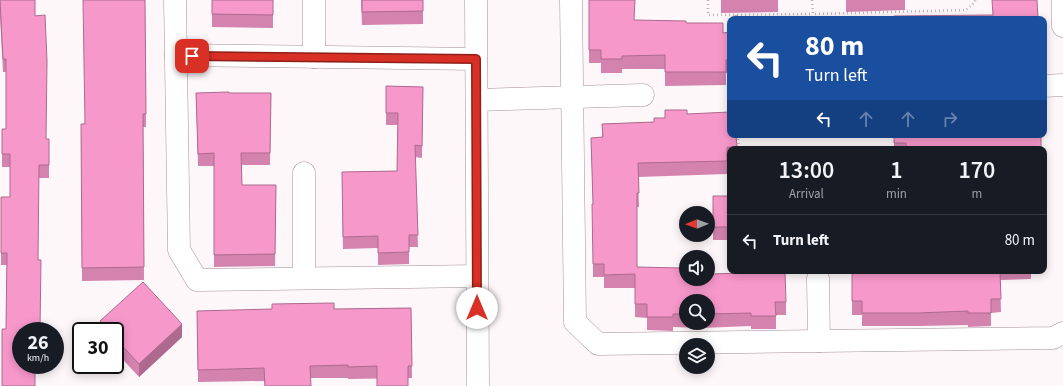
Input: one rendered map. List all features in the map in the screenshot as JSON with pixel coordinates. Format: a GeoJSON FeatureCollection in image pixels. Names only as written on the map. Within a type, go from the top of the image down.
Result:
{"type":"FeatureCollection","features":[{"type":"Feature","properties":{"kind":"street"},"geometry":{"type":"LineString","coordinates":[[175,0],[179,250],[197,280],[477,276]]}},
{"type":"Feature","properties":{"kind":"street"},"geometry":{"type":"LineString","coordinates":[[314,0],[314,57]]}},
{"type":"Feature","properties":{"kind":"street"},"geometry":{"type":"LineString","coordinates":[[476,0],[478,386]]}},
{"type":"Feature","properties":{"kind":"street"},"geometry":{"type":"LineString","coordinates":[[571,0],[575,322],[598,344],[1053,338],[1063,333]]}},
{"type":"Feature","properties":{"kind":"street"},"geometry":{"type":"LineString","coordinates":[[1063,0],[1063,26]]}},
{"type":"Feature","properties":{"kind":"street"},"geometry":{"type":"LineString","coordinates":[[176,56],[476,59]]}},
{"type":"Feature","properties":{"kind":"street"},"geometry":{"type":"LineString","coordinates":[[1047,86],[1063,85]]}},
{"type":"Feature","properties":{"kind":"street"},"geometry":{"type":"LineString","coordinates":[[477,100],[643,95]]}},
{"type":"Feature","properties":{"kind":"street"},"geometry":{"type":"LineString","coordinates":[[304,173],[304,278]]}},
{"type":"Feature","properties":{"kind":"street"},"geometry":{"type":"LineString","coordinates":[[818,279],[819,341]]}},
{"type":"Feature","properties":{"kind":"path"},"geometry":{"type":"LineString","coordinates":[[708,0],[708,15],[966,10],[975,2],[975,0]]}},
{"type":"Feature","properties":{"kind":"path"},"geometry":{"type":"LineString","coordinates":[[812,0],[813,14]]}},
{"type":"Feature","properties":{"kind":"building"},"geometry":{"type":"Polygon","coordinates":[[[0,0],[35,0],[35,16],[45,15],[47,61],[46,139],[49,139],[49,165],[39,165],[38,260],[41,260],[40,322],[12,322],[12,374],[35,374],[35,386],[2,386],[2,329],[6,329],[7,253],[1,253],[1,197],[10,197],[10,154],[2,154],[2,129],[6,129],[6,59],[3,59],[0,0]]]}},
{"type":"Feature","properties":{"kind":"building"},"geometry":{"type":"Polygon","coordinates":[[[83,0],[145,0],[146,114],[143,114],[144,267],[82,268],[81,124],[85,124],[83,0]]]}},
{"type":"Feature","properties":{"kind":"building"},"geometry":{"type":"Polygon","coordinates":[[[212,0],[273,0],[273,15],[212,14],[212,0]]]}},
{"type":"Feature","properties":{"kind":"building"},"geometry":{"type":"Polygon","coordinates":[[[362,0],[423,0],[423,11],[362,12],[362,0]]]}},
{"type":"Feature","properties":{"kind":"building"},"geometry":{"type":"Polygon","coordinates":[[[589,0],[635,0],[634,20],[686,21],[686,23],[723,23],[723,33],[727,32],[726,72],[665,72],[665,55],[622,56],[622,59],[601,59],[601,50],[589,50],[589,0]]]}},
{"type":"Feature","properties":{"kind":"building"},"geometry":{"type":"Polygon","coordinates":[[[992,0],[1037,0],[1038,16],[894,16],[993,15],[992,0]]]}},
{"type":"Feature","properties":{"kind":"building"},"geometry":{"type":"Polygon","coordinates":[[[386,86],[423,87],[422,146],[415,145],[418,235],[409,235],[409,252],[378,253],[378,236],[343,237],[342,172],[397,171],[398,113],[386,113],[386,86]]]}},
{"type":"Feature","properties":{"kind":"building"},"geometry":{"type":"Polygon","coordinates":[[[196,93],[271,93],[270,153],[241,153],[242,185],[276,185],[275,254],[214,255],[214,153],[198,154],[196,93]]]}},
{"type":"Feature","properties":{"kind":"building"},"geometry":{"type":"Polygon","coordinates":[[[665,110],[687,110],[687,114],[727,112],[727,138],[736,138],[737,146],[727,146],[727,161],[638,163],[639,193],[637,193],[637,267],[679,268],[679,286],[715,286],[715,274],[785,274],[786,302],[775,302],[776,316],[751,316],[751,313],[715,314],[715,294],[679,294],[679,314],[673,314],[673,317],[647,317],[647,304],[635,304],[635,274],[604,275],[604,264],[593,264],[591,138],[603,137],[602,124],[654,122],[654,118],[665,118],[665,110]]]}},
{"type":"Feature","properties":{"kind":"building"},"geometry":{"type":"Polygon","coordinates":[[[894,138],[1041,138],[1041,146],[906,146],[906,143],[894,143],[894,138]]]}},
{"type":"Feature","properties":{"kind":"building"},"geometry":{"type":"Polygon","coordinates":[[[713,196],[727,196],[727,227],[715,227],[715,206],[713,206],[713,196]]]}},
{"type":"Feature","properties":{"kind":"building"},"geometry":{"type":"Polygon","coordinates":[[[852,274],[1000,274],[1001,299],[991,299],[991,313],[968,313],[968,311],[862,313],[862,301],[852,301],[852,274]]]}},
{"type":"Feature","properties":{"kind":"building"},"geometry":{"type":"Polygon","coordinates":[[[143,282],[182,324],[139,364],[124,348],[124,322],[100,321],[143,282]]]}},
{"type":"Feature","properties":{"kind":"building"},"geometry":{"type":"Polygon","coordinates":[[[334,303],[334,309],[411,308],[412,366],[408,366],[408,386],[377,386],[377,366],[310,366],[311,386],[265,386],[264,368],[198,370],[197,311],[272,309],[272,304],[334,303]]]}},
{"type":"Feature","properties":{"kind":"route"},"geometry":{"type":"LineString","coordinates":[[192,56],[476,59],[477,308]]}}]}
